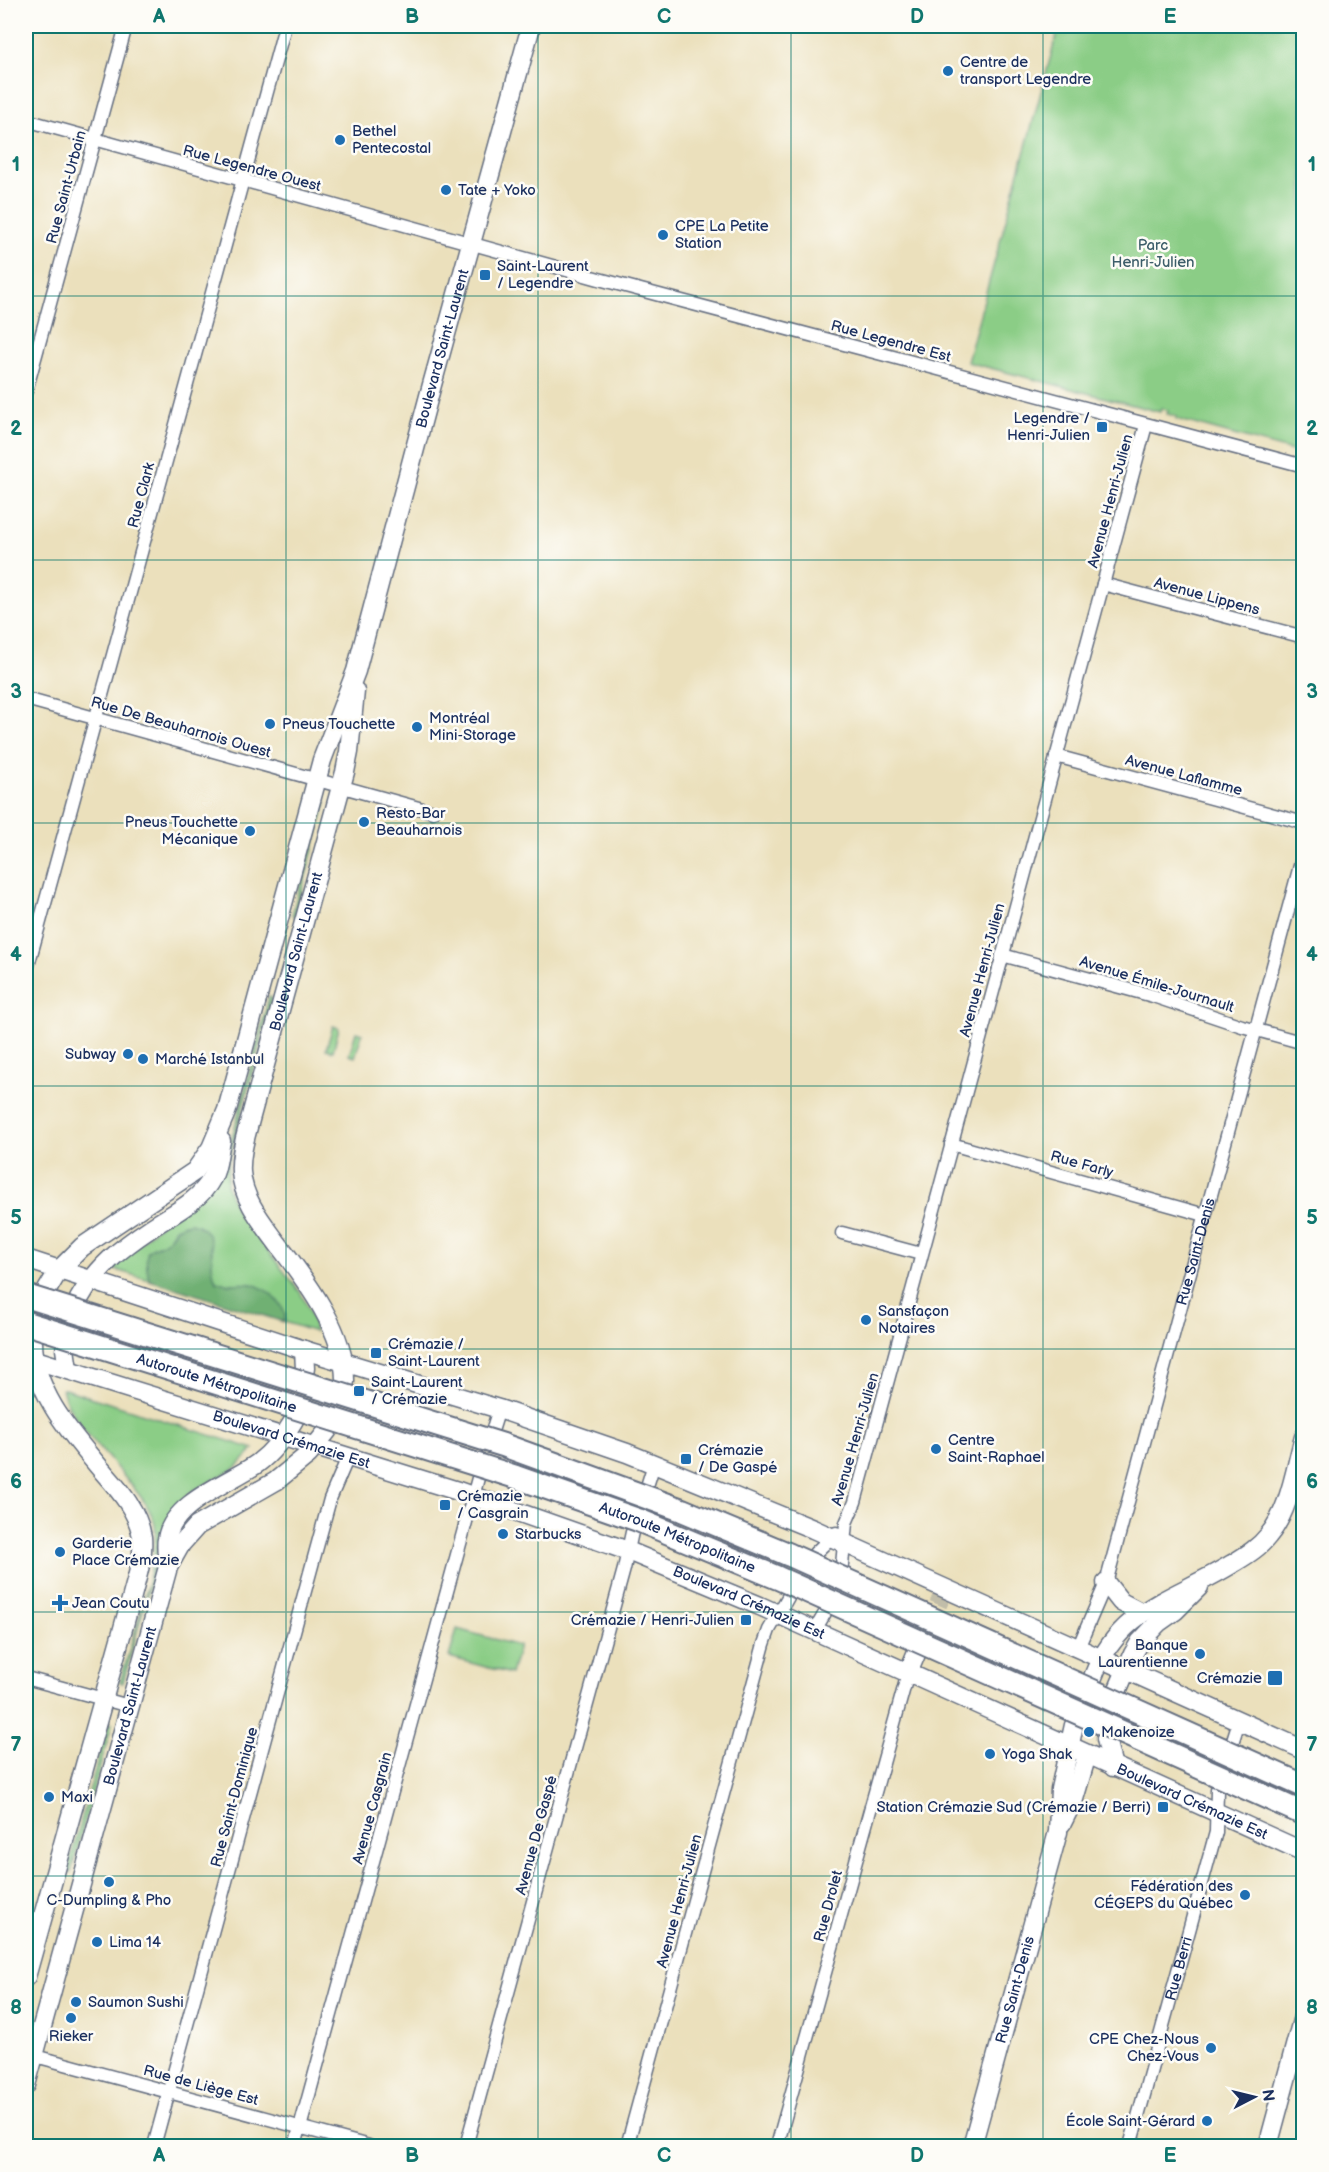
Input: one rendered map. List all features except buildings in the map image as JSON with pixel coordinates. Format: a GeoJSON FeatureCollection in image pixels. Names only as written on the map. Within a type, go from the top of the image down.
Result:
{"type":"FeatureCollection","features":[{"type":"Feature","properties":{"kind":"highway","name":"Autoroute Métropolitaine"},"geometry":{"type":"LineString","coordinates":[[26,1296],[503,1445],[682,1510],[790,1555],[1304,1786]]}},
{"type":"Feature","properties":{"kind":"highway","name":"Autoroute Métropolitaine"},"geometry":{"type":"LineString","coordinates":[[29,1331],[506,1474],[638,1521],[778,1578],[1304,1814]]}},
{"type":"Feature","properties":{"kind":"main road","name":"Boulevard Saint-Laurent"},"geometry":{"type":"LineString","coordinates":[[345,1382],[344,1362],[332,1326],[314,1295],[246,1195],[241,1172],[243,1146],[329,783],[327,746],[357,671],[531,26]]}},
{"type":"Feature","properties":{"kind":"main road","name":"Boulevard Saint-Laurent"},"geometry":{"type":"LineString","coordinates":[[47,1290],[59,1270],[88,1242],[195,1171],[211,1148],[227,1110],[329,783],[349,752],[357,671]]}},
{"type":"Feature","properties":{"kind":"main road"},"geometry":{"type":"LineString","coordinates":[[79,1299],[90,1281],[113,1255],[186,1205],[203,1190],[214,1176],[227,1110]]}},
{"type":"Feature","properties":{"kind":"main road"},"geometry":{"type":"LineString","coordinates":[[26,1259],[303,1350],[499,1409],[654,1464],[838,1540],[943,1593],[1101,1658],[1304,1750]]}},
{"type":"Feature","properties":{"kind":"main road","name":"Boulevard Saint-Laurent"},"geometry":{"type":"LineString","coordinates":[[26,1977],[139,1568],[142,1548],[137,1518],[76,1438],[46,1394],[30,1358],[29,1331]]}},
{"type":"Feature","properties":{"kind":"main road"},"geometry":{"type":"LineString","coordinates":[[65,1349],[68,1369]]}},
{"type":"Feature","properties":{"kind":"main road"},"geometry":{"type":"LineString","coordinates":[[303,1350],[305,1369]]}},
{"type":"Feature","properties":{"kind":"main road","name":"Boulevard Crémazie Est"},"geometry":{"type":"LineString","coordinates":[[30,1358],[472,1496],[628,1551],[815,1630],[1304,1852]]}},
{"type":"Feature","properties":{"kind":"main road"},"geometry":{"type":"LineString","coordinates":[[168,1567],[166,1539],[183,1511],[196,1499],[255,1465],[271,1452],[284,1437],[294,1420]]}},
{"type":"Feature","properties":{"kind":"main road","name":"Boulevard Saint-Laurent"},"geometry":{"type":"LineString","coordinates":[[26,2085],[29,2054],[168,1567],[181,1544],[197,1527],[276,1481],[316,1447],[328,1430]]}},
{"type":"Feature","properties":{"kind":"main road"},"geometry":{"type":"LineString","coordinates":[[1093,1677],[1110,1643],[1142,1613],[1167,1597],[1207,1579],[1250,1553],[1265,1540],[1275,1527],[1285,1503],[1304,1437]]}},
{"type":"Feature","properties":{"kind":"main road"},"geometry":{"type":"LineString","coordinates":[[1118,1689],[1133,1654],[1147,1634],[1175,1611],[1207,1579]]}},
{"type":"Feature","properties":{"kind":"main road"},"geometry":{"type":"LineString","coordinates":[[1106,1583],[1121,1602],[1142,1613]]}},
{"type":"Feature","properties":{"kind":"main road"},"geometry":{"type":"LineString","coordinates":[[908,1673],[916,1654]]}},
{"type":"Feature","properties":{"kind":"main road","name":"Rue Saint-Denis"},"geometry":{"type":"LineString","coordinates":[[1058,1832],[1060,1789],[1074,1725]]}},
{"type":"Feature","properties":{"kind":"main road"},"geometry":{"type":"LineString","coordinates":[[1106,1739],[1113,1767]]}},
{"type":"Feature","properties":{"kind":"main road","name":"Rue Saint-Denis"},"geometry":{"type":"LineString","coordinates":[[972,2146],[1058,1832],[1074,1799],[1088,1755]]}},
{"type":"Feature","properties":{"kind":"main road"},"geometry":{"type":"LineString","coordinates":[[1268,2146],[1304,2013]]}},
{"type":"Feature","properties":{"kind":"street","name":"Rue Saint-Urbain"},"geometry":{"type":"LineString","coordinates":[[26,391],[126,26]]}},
{"type":"Feature","properties":{"kind":"street","name":"Rue Clark"},"geometry":{"type":"LineString","coordinates":[[26,974],[285,26]]}},
{"type":"Feature","properties":{"kind":"street","name":"Rue Legendre Ouest"},"geometry":{"type":"LineString","coordinates":[[26,120],[471,244]]}},
{"type":"Feature","properties":{"kind":"street","name":"Rue Legendre Est"},"geometry":{"type":"LineString","coordinates":[[471,244],[1304,466]]}},
{"type":"Feature","properties":{"kind":"street","name":"Avenue Henri-Julien"},"geometry":{"type":"LineString","coordinates":[[815,1552],[838,1540],[855,1502],[1146,425]]}},
{"type":"Feature","properties":{"kind":"street","name":"Avenue Lippens"},"geometry":{"type":"LineString","coordinates":[[1103,584],[1304,637]]}},
{"type":"Feature","properties":{"kind":"street","name":"Rue De Beauharnois Ouest"},"geometry":{"type":"LineString","coordinates":[[26,699],[434,812]]}},
{"type":"Feature","properties":{"kind":"street","name":"Avenue Laflamme"},"geometry":{"type":"LineString","coordinates":[[1056,756],[1304,823]]}},
{"type":"Feature","properties":{"kind":"street","name":"Rue Saint-Denis"},"geometry":{"type":"LineString","coordinates":[[1078,1648],[1106,1583],[1304,851]]}},
{"type":"Feature","properties":{"kind":"street","name":"Avenue Émile-Journault"},"geometry":{"type":"LineString","coordinates":[[1002,955],[1153,996],[1256,1030],[1304,1043]]}},
{"type":"Feature","properties":{"kind":"street","name":"Rue Farly"},"geometry":{"type":"LineString","coordinates":[[951,1144],[1205,1215]]}},
{"type":"Feature","properties":{"kind":"street"},"geometry":{"type":"LineString","coordinates":[[842,1233],[921,1254]]}},
{"type":"Feature","properties":{"kind":"street"},"geometry":{"type":"LineString","coordinates":[[493,1428],[499,1409]]}},
{"type":"Feature","properties":{"kind":"street","name":"Rue Saint-Dominique"},"geometry":{"type":"LineString","coordinates":[[154,2146],[330,1499],[348,1457]]}},
{"type":"Feature","properties":{"kind":"street"},"geometry":{"type":"LineString","coordinates":[[648,1483],[654,1464]]}},
{"type":"Feature","properties":{"kind":"street","name":"Avenue Casgrain"},"geometry":{"type":"LineString","coordinates":[[295,2146],[478,1478]]}},
{"type":"Feature","properties":{"kind":"street","name":"Avenue De Gaspé"},"geometry":{"type":"LineString","coordinates":[[466,2146],[632,1532]]}},
{"type":"Feature","properties":{"kind":"street"},"geometry":{"type":"LineString","coordinates":[[838,1540],[842,1564]]}},
{"type":"Feature","properties":{"kind":"street","name":"Avenue Henri-Julien"},"geometry":{"type":"LineString","coordinates":[[627,2146],[764,1644],[788,1597]]}},
{"type":"Feature","properties":{"kind":"street"},"geometry":{"type":"LineString","coordinates":[[815,1630],[825,1613]]}},
{"type":"Feature","properties":{"kind":"street","name":"Rue Drolet"},"geometry":{"type":"LineString","coordinates":[[777,2146],[908,1673]]}},
{"type":"Feature","properties":{"kind":"street"},"geometry":{"type":"LineString","coordinates":[[26,1678],[129,1706]]}},
{"type":"Feature","properties":{"kind":"street"},"geometry":{"type":"LineString","coordinates":[[1233,1740],[1239,1721]]}},
{"type":"Feature","properties":{"kind":"street","name":"Rue Berri"},"geometry":{"type":"LineString","coordinates":[[1130,2146],[1216,1832],[1217,1790]]}},
{"type":"Feature","properties":{"kind":"street","name":"Rue de Liège Est"},"geometry":{"type":"LineString","coordinates":[[29,2054],[369,2146]]}},
{"type":"Feature","properties":{"kind":"green space","name":"Parc Henri-Julien"},"geometry":{"type":"Polygon","coordinates":[[[1059,26],[1303,26],[1303,454],[1176,419],[1176,416],[1167,414],[1168,410],[1161,409],[1160,412],[967,362],[1059,26]]]}},
{"type":"Feature","properties":{"kind":"green space"},"geometry":{"type":"Polygon","coordinates":[[[322,801],[326,802],[295,916],[292,915],[322,801]]]}},
{"type":"Feature","properties":{"kind":"green space"},"geometry":{"type":"Polygon","coordinates":[[[269,997],[272,998],[228,1164],[227,1186],[236,1210],[300,1292],[313,1321],[315,1332],[284,1322],[284,1310],[280,1305],[252,1284],[233,1285],[216,1281],[211,1273],[212,1248],[199,1225],[185,1224],[175,1228],[168,1241],[153,1247],[147,1265],[149,1280],[113,1269],[119,1261],[224,1168],[269,997]]]}},
{"type":"Feature","properties":{"kind":"green space"},"geometry":{"type":"Polygon","coordinates":[[[333,1026],[339,1028],[333,1051],[326,1049],[333,1026]]]}},
{"type":"Feature","properties":{"kind":"green space"},"geometry":{"type":"Polygon","coordinates":[[[356,1032],[362,1034],[355,1057],[349,1055],[356,1032]]]}},
{"type":"Feature","properties":{"kind":"green space"},"geometry":{"type":"Polygon","coordinates":[[[191,1223],[207,1232],[216,1281],[227,1284],[250,1284],[265,1290],[281,1305],[284,1311],[284,1322],[149,1280],[146,1262],[148,1251],[165,1242],[180,1226],[191,1223]]]}},
{"type":"Feature","properties":{"kind":"green space"},"geometry":{"type":"Polygon","coordinates":[[[62,1389],[254,1449],[236,1468],[191,1492],[177,1504],[160,1538],[154,1570],[123,1683],[120,1682],[150,1576],[154,1554],[154,1521],[141,1497],[76,1419],[62,1389]]]}},
{"type":"Feature","properties":{"kind":"green space"},"geometry":{"type":"Polygon","coordinates":[[[457,1629],[519,1646],[511,1674],[449,1657],[457,1629]]]}},
{"type":"Feature","properties":{"kind":"green space"},"geometry":{"type":"Polygon","coordinates":[[[108,1723],[112,1724],[71,1872],[67,1871],[108,1723]]]}},
{"type":"Feature","properties":{"kind":"tunnel"},"geometry":{"type":"LineString","coordinates":[[916,1654],[941,1598]]}},
{"type":"Feature","properties":{"kind":"place","name":"Centre de transport Legendre"},"geometry":{"type":"Point","coordinates":[948,71]}},
{"type":"Feature","properties":{"kind":"place","name":"Bethel Pentecostal"},"geometry":{"type":"Point","coordinates":[340,140]}},
{"type":"Feature","properties":{"kind":"place","name":"Tate + Yoko"},"geometry":{"type":"Point","coordinates":[446,190]}},
{"type":"Feature","properties":{"kind":"place","name":"CPE La Petite Station"},"geometry":{"type":"Point","coordinates":[663,235]}},
{"type":"Feature","properties":{"kind":"place","name":"Saint-Laurent / Legendre"},"geometry":{"type":"Point","coordinates":[485,275]}},
{"type":"Feature","properties":{"kind":"place","name":"Legendre / Henri-Julien"},"geometry":{"type":"Point","coordinates":[1102,427]}},
{"type":"Feature","properties":{"kind":"place","name":"Pneus Touchette"},"geometry":{"type":"Point","coordinates":[270,724]}},
{"type":"Feature","properties":{"kind":"place","name":"Montréal Mini-Storage"},"geometry":{"type":"Point","coordinates":[417,727]}},
{"type":"Feature","properties":{"kind":"place","name":"Resto-Bar Beauharnois"},"geometry":{"type":"Point","coordinates":[364,822]}},
{"type":"Feature","properties":{"kind":"place","name":"Pneus Touchette Mécanique"},"geometry":{"type":"Point","coordinates":[250,831]}},
{"type":"Feature","properties":{"kind":"place","name":"Subway"},"geometry":{"type":"Point","coordinates":[128,1054]}},
{"type":"Feature","properties":{"kind":"place","name":"Marché Istanbul"},"geometry":{"type":"Point","coordinates":[143,1059]}},
{"type":"Feature","properties":{"kind":"place","name":"Sansfaçon Notaires"},"geometry":{"type":"Point","coordinates":[866,1320]}},
{"type":"Feature","properties":{"kind":"place","name":"Crémazie / Saint-Laurent"},"geometry":{"type":"Point","coordinates":[376,1353]}},
{"type":"Feature","properties":{"kind":"place","name":"Saint-Laurent / Crémazie"},"geometry":{"type":"Point","coordinates":[359,1391]}},
{"type":"Feature","properties":{"kind":"place","name":"Centre Saint-Raphael"},"geometry":{"type":"Point","coordinates":[936,1449]}},
{"type":"Feature","properties":{"kind":"place","name":"Crémazie / De Gaspé"},"geometry":{"type":"Point","coordinates":[686,1459]}},
{"type":"Feature","properties":{"kind":"place","name":"Crémazie / Casgrain"},"geometry":{"type":"Point","coordinates":[445,1505]}},
{"type":"Feature","properties":{"kind":"place","name":"Starbucks"},"geometry":{"type":"Point","coordinates":[503,1534]}},
{"type":"Feature","properties":{"kind":"place","name":"Garderie Place Crémazie"},"geometry":{"type":"Point","coordinates":[60,1552]}},
{"type":"Feature","properties":{"kind":"place","name":"Jean Coutu"},"geometry":{"type":"Point","coordinates":[60,1603]}},
{"type":"Feature","properties":{"kind":"place","name":"Crémazie / Henri-Julien"},"geometry":{"type":"Point","coordinates":[746,1620]}},
{"type":"Feature","properties":{"kind":"place","name":"Banque Laurentienne"},"geometry":{"type":"Point","coordinates":[1200,1654]}},
{"type":"Feature","properties":{"kind":"place","name":"Crémazie"},"geometry":{"type":"Point","coordinates":[1275,1678]}},
{"type":"Feature","properties":{"kind":"place","name":"Makenoize"},"geometry":{"type":"Point","coordinates":[1089,1732]}},
{"type":"Feature","properties":{"kind":"place","name":"Yoga Shak"},"geometry":{"type":"Point","coordinates":[990,1754]}},
{"type":"Feature","properties":{"kind":"place","name":"Maxi"},"geometry":{"type":"Point","coordinates":[49,1797]}},
{"type":"Feature","properties":{"kind":"place","name":"Station Crémazie Sud (Crémazie / Berri)"},"geometry":{"type":"Point","coordinates":[1163,1807]}},
{"type":"Feature","properties":{"kind":"place","name":"C-Dumpling & Pho"},"geometry":{"type":"Point","coordinates":[109,1882]}},
{"type":"Feature","properties":{"kind":"place","name":"Fédération des CÉGEPS du Québec"},"geometry":{"type":"Point","coordinates":[1245,1895]}},
{"type":"Feature","properties":{"kind":"place","name":"Lima 14"},"geometry":{"type":"Point","coordinates":[97,1942]}},
{"type":"Feature","properties":{"kind":"place","name":"Saumon Sushi"},"geometry":{"type":"Point","coordinates":[76,2002]}},
{"type":"Feature","properties":{"kind":"place","name":"Rieker"},"geometry":{"type":"Point","coordinates":[71,2018]}},
{"type":"Feature","properties":{"kind":"place","name":"CPE Chez-Nous Chez-Vous"},"geometry":{"type":"Point","coordinates":[1211,2048]}},
{"type":"Feature","properties":{"kind":"place","name":"École Saint-Gérard"},"geometry":{"type":"Point","coordinates":[1207,2121]}}]}
